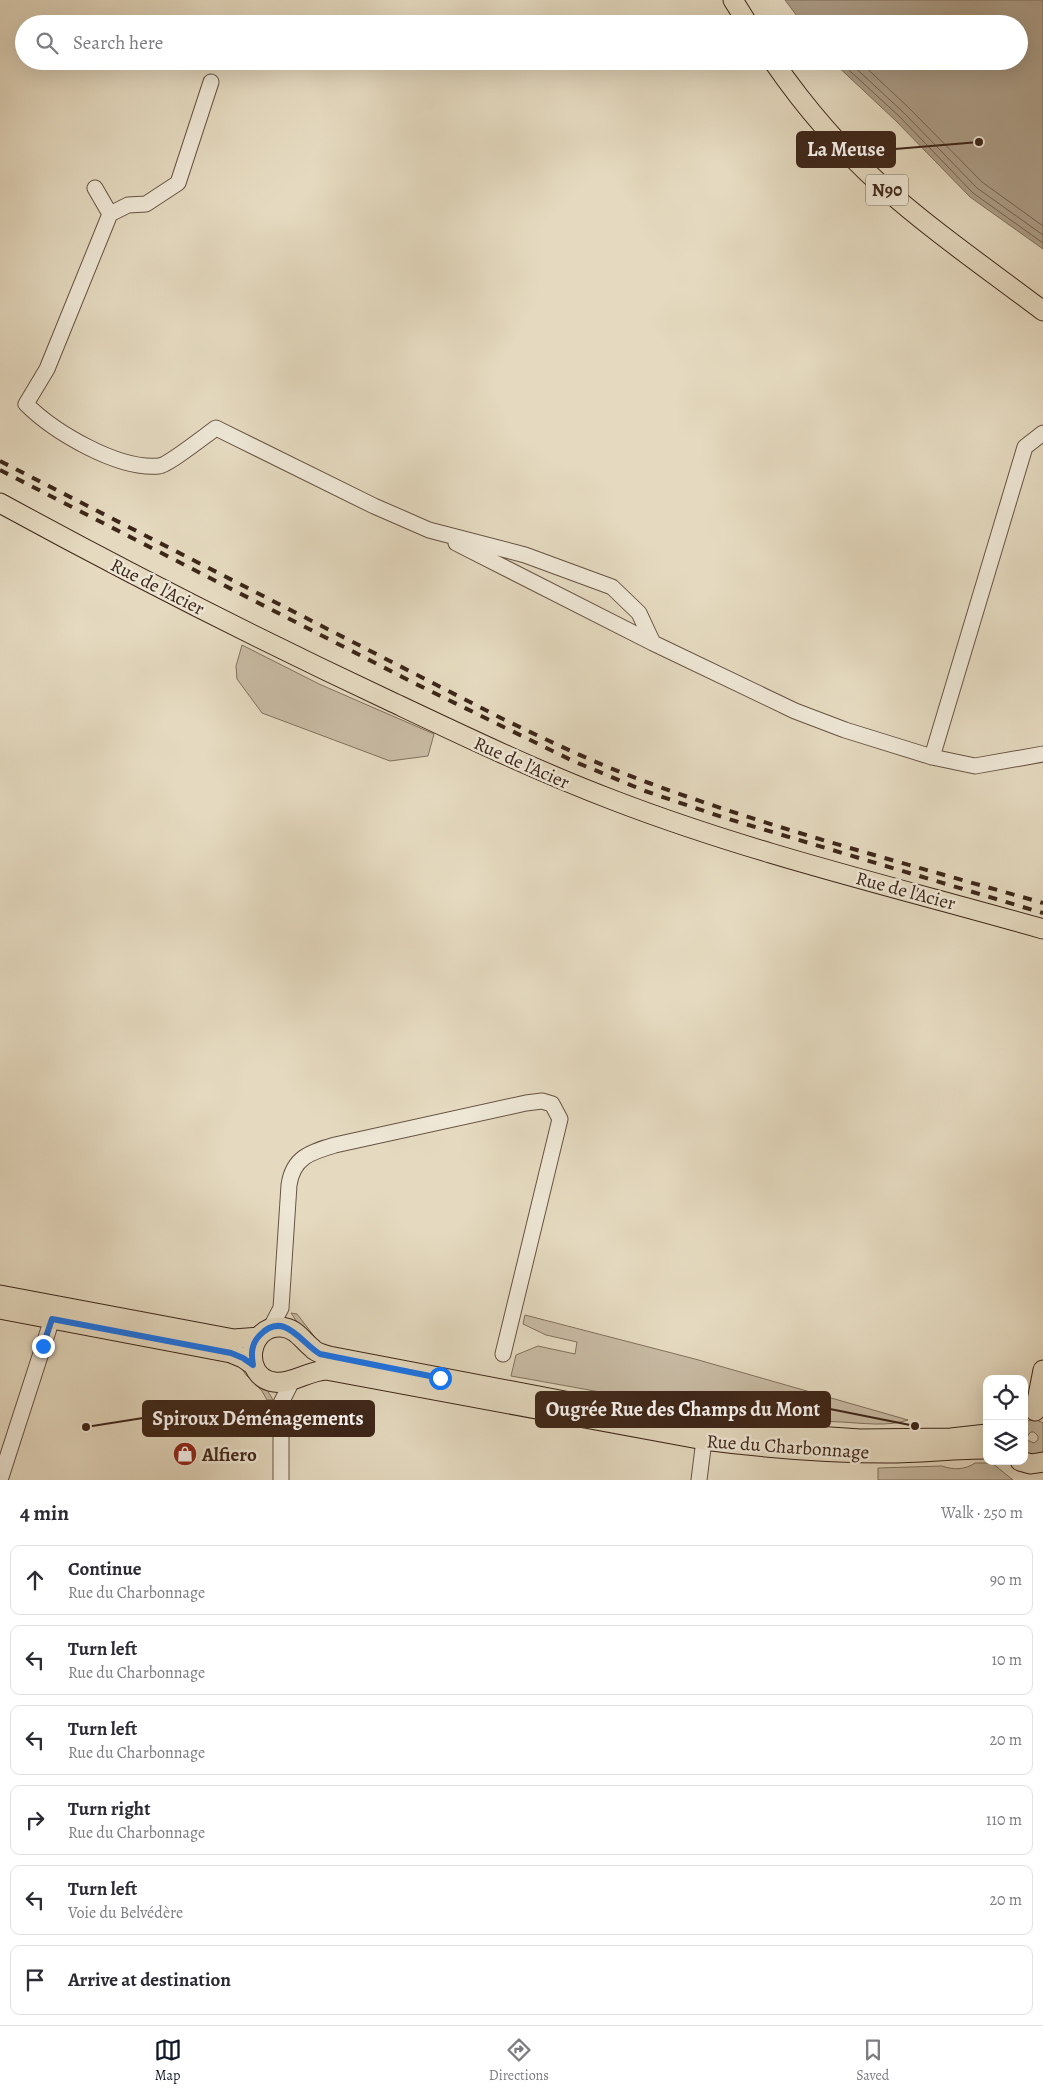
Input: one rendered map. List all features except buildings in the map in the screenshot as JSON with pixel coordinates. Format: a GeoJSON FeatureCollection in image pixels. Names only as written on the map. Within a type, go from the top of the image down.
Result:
{"type":"FeatureCollection","features":[{"type":"Feature","properties":{"kind":"main road"},"geometry":{"type":"LineString","coordinates":[[733,0],[742,15]]}},
{"type":"Feature","properties":{"kind":"main road","name":"N90"},"geometry":{"type":"LineString","coordinates":[[780,70],[834,138],[879,183],[911,210],[1043,311]]}},
{"type":"Feature","properties":{"kind":"main road","name":"Rue de l'Acier"},"geometry":{"type":"LineString","coordinates":[[0,503],[340,678],[562,781],[684,826],[746,846],[1043,928]]}},
{"type":"Feature","properties":{"kind":"main road"},"geometry":{"type":"LineString","coordinates":[[0,520],[32,520]]}},
{"type":"Feature","properties":{"kind":"main road","name":"Rue du Charbonnage"},"geometry":{"type":"LineString","coordinates":[[0,1295],[234,1339],[282,1327],[300,1336],[312,1349],[329,1356],[685,1424],[777,1434],[851,1439],[942,1438],[983,1434]]}},
{"type":"Feature","properties":{"kind":"main road"},"geometry":{"type":"LineString","coordinates":[[0,1309],[231,1353],[253,1365],[268,1380]]}},
{"type":"Feature","properties":{"kind":"main road"},"geometry":{"type":"LineString","coordinates":[[253,1365],[252,1350],[264,1333]]}},
{"type":"Feature","properties":{"kind":"main road"},"geometry":{"type":"LineString","coordinates":[[295,1378],[305,1367],[308,1358],[307,1349],[300,1336]]}},
{"type":"Feature","properties":{"kind":"main road","name":"Rue du Charbonnage"},"geometry":{"type":"LineString","coordinates":[[268,1380],[280,1383],[313,1371],[326,1370],[704,1440],[763,1447],[844,1452],[936,1452],[983,1449]]}},
{"type":"Feature","properties":{"kind":"main road"},"geometry":{"type":"LineString","coordinates":[[1034,1412],[1043,1370]]}},
{"type":"Feature","properties":{"kind":"main road"},"geometry":{"type":"LineString","coordinates":[[1028,1463],[1043,1462]]}},
{"type":"Feature","properties":{"kind":"main road"},"geometry":{"type":"LineString","coordinates":[[1023,1465],[1035,1480]]}},
{"type":"Feature","properties":{"kind":"main road"},"geometry":{"type":"LineString","coordinates":[[1041,1480],[1043,1473]]}},
{"type":"Feature","properties":{"kind":"street"},"geometry":{"type":"LineString","coordinates":[[211,82],[178,183],[146,204],[128,205],[110,214],[47,369],[26,404],[38,416],[79,442],[109,458],[144,465],[160,466],[216,428],[374,506],[429,530],[653,643],[795,710],[845,730],[932,757],[975,766],[1043,754]]}},
{"type":"Feature","properties":{"kind":"street"},"geometry":{"type":"LineString","coordinates":[[95,188],[110,214]]}},
{"type":"Feature","properties":{"kind":"street"},"geometry":{"type":"LineString","coordinates":[[932,757],[1024,447],[1043,433]]}},
{"type":"Feature","properties":{"kind":"street"},"geometry":{"type":"LineString","coordinates":[[429,530],[525,555],[612,587],[639,612],[653,643]]}},
{"type":"Feature","properties":{"kind":"street"},"geometry":{"type":"LineString","coordinates":[[264,1333],[281,1308],[288,1185],[290,1172],[299,1161],[312,1152],[335,1145],[368,1140],[526,1102],[542,1101],[552,1104],[560,1119],[502,1354]]}},
{"type":"Feature","properties":{"kind":"street"},"geometry":{"type":"LineString","coordinates":[[281,1308],[300,1336]]}},
{"type":"Feature","properties":{"kind":"street"},"geometry":{"type":"LineString","coordinates":[[0,1480],[52,1319]]}},
{"type":"Feature","properties":{"kind":"street"},"geometry":{"type":"LineString","coordinates":[[281,1480],[281,1403],[295,1378]]}},
{"type":"Feature","properties":{"kind":"street"},"geometry":{"type":"LineString","coordinates":[[268,1380],[281,1403]]}},
{"type":"Feature","properties":{"kind":"street"},"geometry":{"type":"LineString","coordinates":[[699,1480],[704,1440]]}},
{"type":"Feature","properties":{"kind":"shaded area"},"geometry":{"type":"Polygon","coordinates":[[[242,645],[319,684],[434,734],[428,756],[390,761],[262,713],[237,679],[236,666],[242,645]]]}},
{"type":"Feature","properties":{"kind":"shaded area"},"geometry":{"type":"Polygon","coordinates":[[[291,1313],[297,1314],[317,1340],[326,1346],[325,1351],[299,1325],[291,1313]]]}},
{"type":"Feature","properties":{"kind":"shaded area"},"geometry":{"type":"Polygon","coordinates":[[[525,1315],[695,1359],[908,1420],[875,1424],[758,1416],[676,1405],[511,1376],[516,1355],[538,1346],[575,1354],[577,1342],[546,1335],[523,1324],[525,1315]]]}},
{"type":"Feature","properties":{"kind":"shaded area"},"geometry":{"type":"Polygon","coordinates":[[[235,1358],[266,1388],[273,1400],[267,1400],[262,1391],[246,1375],[235,1358]]]}},
{"type":"Feature","properties":{"kind":"shaded area"},"geometry":{"type":"Polygon","coordinates":[[[1035,1419],[1043,1423],[1043,1452],[1032,1455],[1028,1454],[1028,1440],[1034,1443],[1038,1440],[1038,1436],[1034,1432],[1028,1435],[1028,1421],[1035,1419]]]}},
{"type":"Feature","properties":{"kind":"shaded area"},"geometry":{"type":"Polygon","coordinates":[[[975,1463],[994,1465],[1013,1480],[878,1480],[878,1468],[942,1466],[959,1469],[975,1463]]]}},
{"type":"Feature","properties":{"kind":"water"},"geometry":{"type":"Polygon","coordinates":[[[785,0],[1043,0],[1043,249],[970,197],[896,121],[842,70],[1028,70],[1028,15],[796,15],[785,0]]]}},
{"type":"Feature","properties":{"kind":"railway"},"geometry":{"type":"LineString","coordinates":[[0,461],[503,719],[593,761],[649,783],[746,816],[1043,903]]}},
{"type":"Feature","properties":{"kind":"railway"},"geometry":{"type":"LineString","coordinates":[[0,470],[416,684],[573,761],[645,791],[722,817],[1043,913]]}},
{"type":"Feature","properties":{"kind":"place","name":"La Meuse"},"geometry":{"type":"Point","coordinates":[979,142]}},
{"type":"Feature","properties":{"kind":"place","name":"Ougrée Rue des Champs du Mont"},"geometry":{"type":"Point","coordinates":[915,1426]}},
{"type":"Feature","properties":{"kind":"place","name":"Spiroux Déménagements"},"geometry":{"type":"Point","coordinates":[86,1427]}},
{"type":"Feature","properties":{"kind":"place","name":"Alfiero"},"geometry":{"type":"Point","coordinates":[185,1454]}},
{"type":"Feature","properties":{"kind":"route"},"geometry":{"type":"LineString","coordinates":[[43,1346],[52,1319],[231,1353],[253,1365],[252,1350],[258,1337],[265,1331],[282,1327],[298,1334],[312,1349],[320,1354],[440,1378]]}}]}
